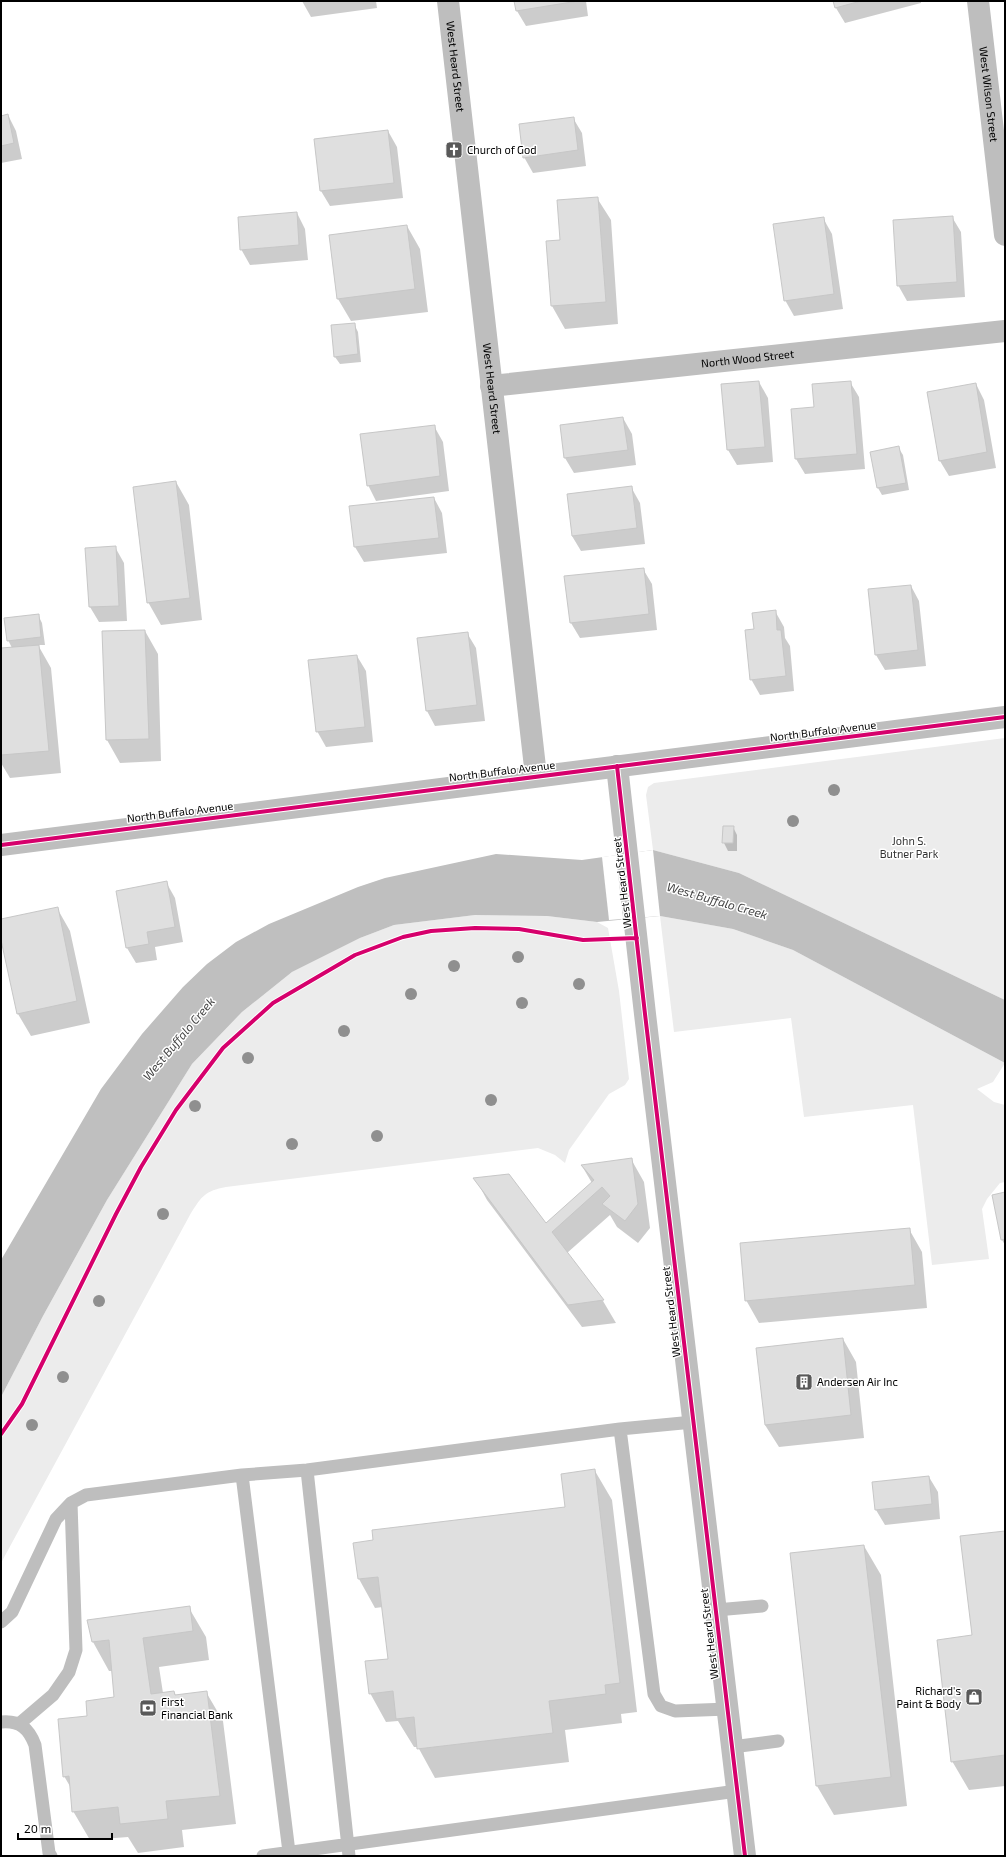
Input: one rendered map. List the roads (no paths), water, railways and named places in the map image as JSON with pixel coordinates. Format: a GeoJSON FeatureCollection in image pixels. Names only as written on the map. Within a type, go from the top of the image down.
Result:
{"type":"FeatureCollection","features":[{"type":"Feature","properties":{"kind":"street","name":"West Heard Street"},"geometry":{"type":"LineString","coordinates":[[448,1],[536,776]]}},
{"type":"Feature","properties":{"kind":"street","name":"West Wilson Street"},"geometry":{"type":"LineString","coordinates":[[978,1],[1005,235]]}},
{"type":"Feature","properties":{"kind":"street","name":"North Wood Street"},"geometry":{"type":"LineString","coordinates":[[491,386],[1005,331]]}},
{"type":"Feature","properties":{"kind":"street","name":"North Buffalo Avenue"},"geometry":{"type":"LineString","coordinates":[[1,845],[1005,717]]}},
{"type":"Feature","properties":{"kind":"street","name":"West Heard Street"},"geometry":{"type":"LineString","coordinates":[[617,766],[745,1856]]}},
{"type":"Feature","properties":{"kind":"lane"},"geometry":{"type":"LineString","coordinates":[[1,1622],[12,1612],[56,1518],[71,1503],[86,1495],[242,1475],[307,1470],[620,1429],[693,1422]]}},
{"type":"Feature","properties":{"kind":"lane"},"geometry":{"type":"LineString","coordinates":[[620,1429],[654,1694],[661,1706],[674,1711],[728,1709]]}},
{"type":"Feature","properties":{"kind":"lane"},"geometry":{"type":"LineString","coordinates":[[307,1470],[348,1850]]}},
{"type":"Feature","properties":{"kind":"lane"},"geometry":{"type":"LineString","coordinates":[[242,1475],[289,1852]]}},
{"type":"Feature","properties":{"kind":"lane"},"geometry":{"type":"LineString","coordinates":[[19,1724],[53,1695],[69,1672],[76,1650],[71,1503]]}},
{"type":"Feature","properties":{"kind":"lane"},"geometry":{"type":"LineString","coordinates":[[716,1610],[762,1606]]}},
{"type":"Feature","properties":{"kind":"lane"},"geometry":{"type":"LineString","coordinates":[[1,1722],[19,1724],[30,1732],[35,1745],[49,1853],[51,1856]]}},
{"type":"Feature","properties":{"kind":"lane"},"geometry":{"type":"LineString","coordinates":[[732,1747],[778,1741]]}},
{"type":"Feature","properties":{"kind":"lane"},"geometry":{"type":"LineString","coordinates":[[262,1856],[289,1852],[348,1850],[737,1791]]}},
{"type":"Feature","properties":{"kind":"water","name":"West Buffalo Creek"},"geometry":{"type":"Polygon","coordinates":[[[653,850],[739,873],[1005,1000],[1005,1063],[793,950],[733,929],[660,916],[597,922],[547,916],[475,915],[394,925],[360,938],[292,972],[242,1012],[192,1064],[107,1200],[43,1316],[1,1397],[1,1260],[101,1089],[142,1034],[183,987],[207,964],[236,942],[269,924],[358,887],[385,878],[496,854],[582,860],[653,850]]]}},
{"type":"Feature","properties":{"kind":"place","name":"Church of God"},"geometry":{"type":"Point","coordinates":[454,150]}},
{"type":"Feature","properties":{"kind":"place","name":"Andersen Air Inc"},"geometry":{"type":"Point","coordinates":[804,1382]}},
{"type":"Feature","properties":{"kind":"place","name":"Richard's Paint & Body"},"geometry":{"type":"Point","coordinates":[974,1697]}},
{"type":"Feature","properties":{"kind":"place","name":"First Financial Bank"},"geometry":{"type":"Point","coordinates":[148,1708]}},
{"type":"Feature","properties":{"kind":"park label","name":"John S. Butner Park"},"geometry":{"type":"Point","coordinates":[909,847]}}]}
